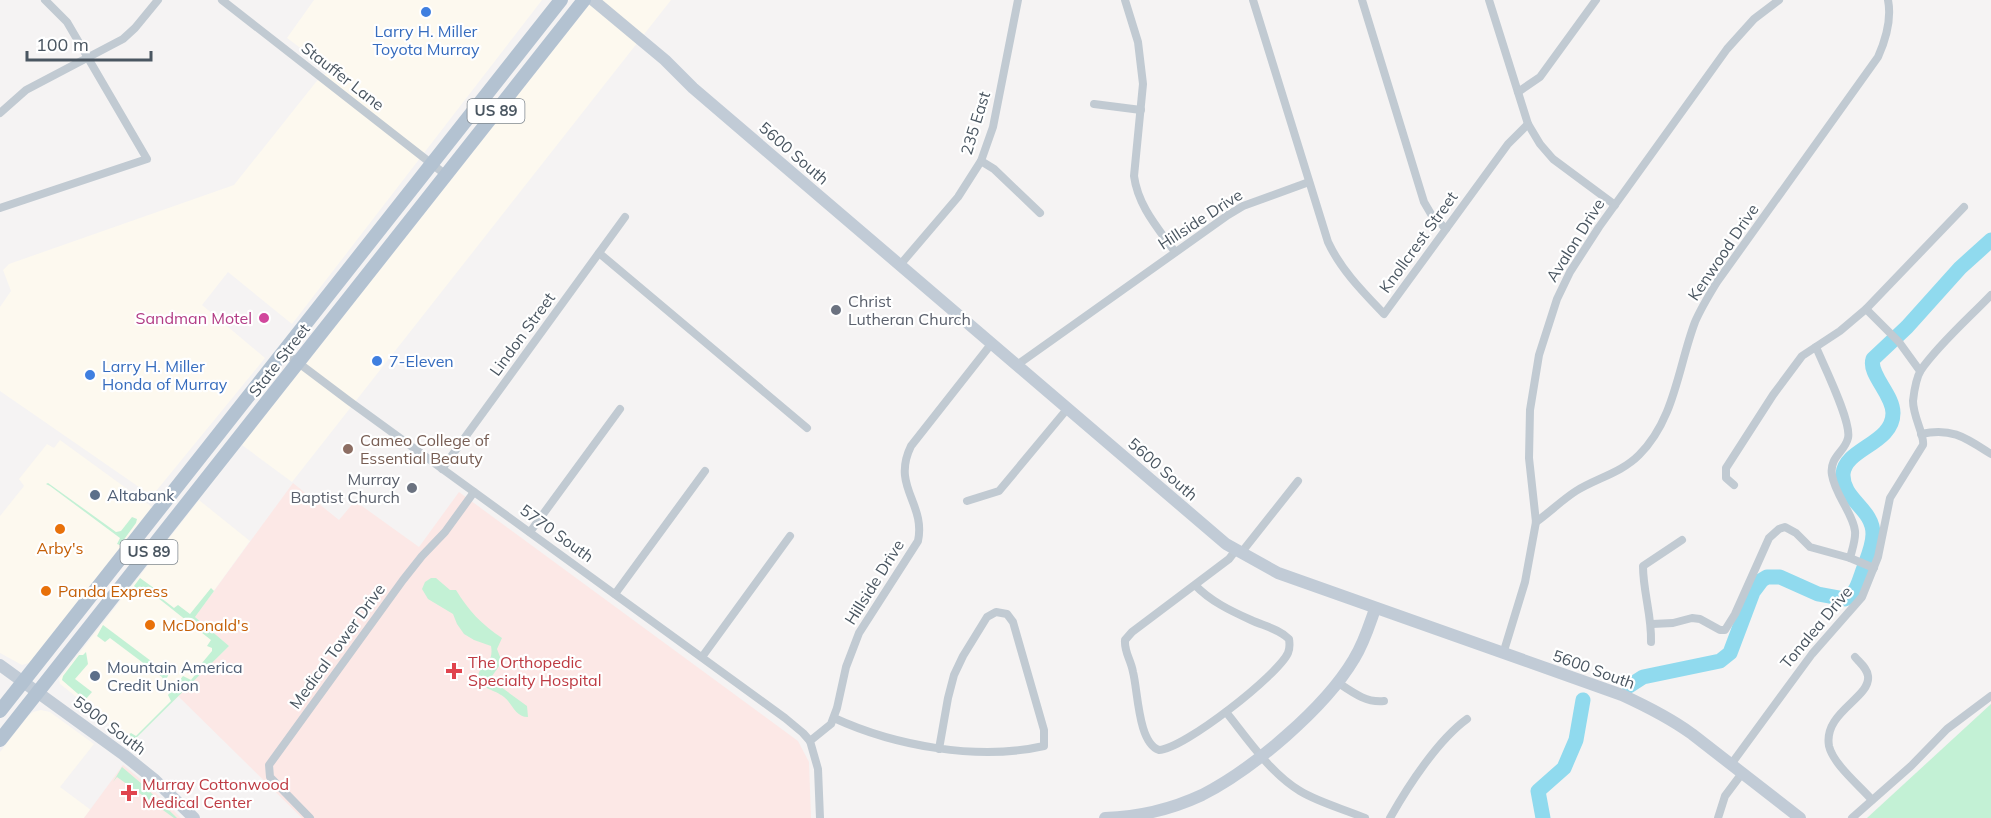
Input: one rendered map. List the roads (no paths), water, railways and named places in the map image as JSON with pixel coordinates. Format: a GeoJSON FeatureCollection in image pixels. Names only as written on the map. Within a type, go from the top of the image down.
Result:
{"type":"FeatureCollection","features":[{"type":"Feature","properties":{"kind":"main road","name":"State Street"},"geometry":{"type":"LineString","coordinates":[[0,711],[561,0]]}},
{"type":"Feature","properties":{"kind":"main road","name":"State Street"},"geometry":{"type":"LineString","coordinates":[[0,740],[584,0]]}},
{"type":"Feature","properties":{"kind":"street"},"geometry":{"type":"LineString","coordinates":[[0,208],[147,159],[142,146],[67,22],[45,0]]}},
{"type":"Feature","properties":{"kind":"street"},"geometry":{"type":"LineString","coordinates":[[0,113],[19,94],[88,58],[129,33],[158,0]]}},
{"type":"Feature","properties":{"kind":"street","name":"Stauffer Lane"},"geometry":{"type":"LineString","coordinates":[[222,0],[447,175]]}},
{"type":"Feature","properties":{"kind":"street","name":"5600 South"},"geometry":{"type":"LineString","coordinates":[[593,0],[1217,536],[1238,551],[1278,573],[1622,695],[1674,721],[1732,763],[1800,818]]}},
{"type":"Feature","properties":{"kind":"street","name":"235 East"},"geometry":{"type":"LineString","coordinates":[[900,265],[958,197],[981,161],[993,127],[1018,0]]}},
{"type":"Feature","properties":{"kind":"street"},"geometry":{"type":"LineString","coordinates":[[1125,0],[1142,63],[1143,84],[1134,176],[1136,188],[1140,201],[1175,252]]}},
{"type":"Feature","properties":{"kind":"street"},"geometry":{"type":"LineString","coordinates":[[1253,0],[1310,182]]}},
{"type":"Feature","properties":{"kind":"street"},"geometry":{"type":"LineString","coordinates":[[1362,0],[1424,202],[1431,214],[1446,229]]}},
{"type":"Feature","properties":{"kind":"street"},"geometry":{"type":"LineString","coordinates":[[1489,0],[1528,124],[1540,144],[1553,159],[1615,205]]}},
{"type":"Feature","properties":{"kind":"street"},"geometry":{"type":"LineString","coordinates":[[1518,92],[1540,77],[1596,0]]}},
{"type":"Feature","properties":{"kind":"street","name":"Avalon Drive"},"geometry":{"type":"LineString","coordinates":[[1503,654],[1525,582],[1536,522],[1529,458],[1529,429],[1532,390],[1548,323],[1570,272],[1615,205],[1738,35],[1779,0]]}},
{"type":"Feature","properties":{"kind":"street","name":"Kenwood Drive"},"geometry":{"type":"LineString","coordinates":[[1536,522],[1574,492],[1628,465],[1650,442],[1671,402],[1695,322],[1706,300],[1878,57],[1885,42],[1889,22],[1888,0]]}},
{"type":"Feature","properties":{"kind":"street"},"geometry":{"type":"LineString","coordinates":[[1094,104],[1141,110]]}},
{"type":"Feature","properties":{"kind":"street","name":"Knollcrest Street"},"geometry":{"type":"LineString","coordinates":[[1310,182],[1328,242],[1336,258],[1384,314],[1508,144],[1528,124]]}},
{"type":"Feature","properties":{"kind":"street"},"geometry":{"type":"LineString","coordinates":[[981,161],[994,169],[1040,213]]}},
{"type":"Feature","properties":{"kind":"street","name":"Hillside Drive"},"geometry":{"type":"LineString","coordinates":[[1017,365],[1243,206],[1310,182]]}},
{"type":"Feature","properties":{"kind":"street"},"geometry":{"type":"LineString","coordinates":[[1734,485],[1726,478],[1726,468],[1773,395],[1802,356],[1840,331],[1866,309],[1964,207]]}},
{"type":"Feature","properties":{"kind":"street","name":"Lindon Street"},"geometry":{"type":"LineString","coordinates":[[442,469],[625,217]]}},
{"type":"Feature","properties":{"kind":"street"},"geometry":{"type":"LineString","coordinates":[[599,253],[807,428]]}},
{"type":"Feature","properties":{"kind":"street"},"geometry":{"type":"LineString","coordinates":[[1866,309],[1896,339],[1920,371],[1991,295]]}},
{"type":"Feature","properties":{"kind":"street","name":"Hillside Drive"},"geometry":{"type":"LineString","coordinates":[[834,718],[846,667],[859,633],[918,541],[919,523],[905,482],[905,459],[911,446],[992,343]]}},
{"type":"Feature","properties":{"kind":"street"},"geometry":{"type":"LineString","coordinates":[[1816,347],[1848,429],[1848,438],[1834,459],[1832,474],[1856,532],[1854,560]]}},
{"type":"Feature","properties":{"kind":"street","name":"5770 South"},"geometry":{"type":"LineString","coordinates":[[284,352],[785,718],[810,741]]}},
{"type":"Feature","properties":{"kind":"street","name":"Tonalea Drive"},"geometry":{"type":"LineString","coordinates":[[1732,763],[1812,654],[1862,597],[1883,540],[1890,498],[1923,446],[1924,441],[1916,421],[1913,402],[1920,371]]}},
{"type":"Feature","properties":{"kind":"street"},"geometry":{"type":"LineString","coordinates":[[967,501],[999,491],[1068,408]]}},
{"type":"Feature","properties":{"kind":"street"},"geometry":{"type":"LineString","coordinates":[[530,532],[620,409]]}},
{"type":"Feature","properties":{"kind":"street"},"geometry":{"type":"LineString","coordinates":[[1921,434],[1934,431],[1951,432],[1991,454]]}},
{"type":"Feature","properties":{"kind":"street"},"geometry":{"type":"LineString","coordinates":[[615,594],[705,471]]}},
{"type":"Feature","properties":{"kind":"street"},"geometry":{"type":"LineString","coordinates":[[1195,585],[1227,609],[1280,632],[1289,639],[1290,647],[1282,661],[1226,712],[1186,740],[1164,750],[1154,748],[1146,736],[1134,688],[1133,672],[1124,646],[1125,640],[1132,632],[1238,551],[1298,481]]}},
{"type":"Feature","properties":{"kind":"street","name":"Medical Tower Drive"},"geometry":{"type":"LineString","coordinates":[[310,818],[270,777],[269,765],[408,573],[445,532],[474,492]]}},
{"type":"Feature","properties":{"kind":"street"},"geometry":{"type":"LineString","coordinates":[[1652,624],[1673,623],[1692,618],[1725,630],[1735,614],[1769,538],[1785,527],[1810,547],[1854,560],[1871,568]]}},
{"type":"Feature","properties":{"kind":"street"},"geometry":{"type":"LineString","coordinates":[[702,657],[790,536]]}},
{"type":"Feature","properties":{"kind":"street"},"geometry":{"type":"LineString","coordinates":[[1651,642],[1652,624],[1643,585],[1643,566],[1682,540]]}},
{"type":"Feature","properties":{"kind":"street"},"geometry":{"type":"LineString","coordinates":[[1105,818],[1142,814],[1173,806],[1203,794],[1262,756],[1312,711],[1338,682],[1361,646],[1375,609]]}},
{"type":"Feature","properties":{"kind":"street"},"geometry":{"type":"LineString","coordinates":[[820,818],[818,769],[810,741],[827,729],[834,718],[919,745],[939,749],[962,752],[1029,749],[1044,746],[1044,730],[1013,622],[1007,614],[996,612],[987,617],[963,656],[954,675],[948,698],[939,749]]}},
{"type":"Feature","properties":{"kind":"street"},"geometry":{"type":"LineString","coordinates":[[1855,657],[1867,673],[1867,682],[1858,695],[1837,716],[1829,745],[1839,763],[1872,800]]}},
{"type":"Feature","properties":{"kind":"street","name":"5900 South"},"geometry":{"type":"LineString","coordinates":[[0,665],[124,755],[155,780],[194,818]]}},
{"type":"Feature","properties":{"kind":"street"},"geometry":{"type":"LineString","coordinates":[[1338,682],[1365,699],[1375,702],[1384,701]]}},
{"type":"Feature","properties":{"kind":"street"},"geometry":{"type":"LineString","coordinates":[[1852,818],[1911,766],[1947,729],[1991,696]]}},
{"type":"Feature","properties":{"kind":"street"},"geometry":{"type":"LineString","coordinates":[[1226,712],[1262,756],[1299,790],[1365,818]]}},
{"type":"Feature","properties":{"kind":"street"},"geometry":{"type":"LineString","coordinates":[[1390,818],[1407,790],[1452,729],[1467,718]]}},
{"type":"Feature","properties":{"kind":"street"},"geometry":{"type":"LineString","coordinates":[[1718,818],[1725,795],[1743,772]]}},
{"type":"Feature","properties":{"kind":"waterway"},"geometry":{"type":"LineString","coordinates":[[1629,686],[1643,677],[1720,661],[1730,653],[1753,592],[1767,577],[1780,577],[1818,594],[1845,599],[1854,591],[1869,554],[1873,534],[1868,517],[1847,491],[1843,474],[1852,458],[1885,432],[1891,423],[1893,413],[1889,399],[1874,371],[1873,359],[1907,327],[1960,268],[1991,240]]}},
{"type":"Feature","properties":{"kind":"waterway"},"geometry":{"type":"LineString","coordinates":[[1543,818],[1538,791],[1564,768],[1576,740],[1583,700]]}},
{"type":"Feature","properties":{"kind":"place","name":"Larry H. Miller Toyota Murray"},"geometry":{"type":"Point","coordinates":[426,12]}},
{"type":"Feature","properties":{"kind":"place","name":"Christ Lutheran Church"},"geometry":{"type":"Point","coordinates":[836,310]}},
{"type":"Feature","properties":{"kind":"place","name":"Sandman Motel"},"geometry":{"type":"Point","coordinates":[264,318]}},
{"type":"Feature","properties":{"kind":"place","name":"7-Eleven"},"geometry":{"type":"Point","coordinates":[377,361]}},
{"type":"Feature","properties":{"kind":"place","name":"Larry H. Miller Honda of Murray"},"geometry":{"type":"Point","coordinates":[90,375]}},
{"type":"Feature","properties":{"kind":"place","name":"Cameo College of Essential Beauty"},"geometry":{"type":"Point","coordinates":[348,449]}},
{"type":"Feature","properties":{"kind":"place","name":"Murray Baptist Church"},"geometry":{"type":"Point","coordinates":[412,488]}},
{"type":"Feature","properties":{"kind":"place","name":"Altabank"},"geometry":{"type":"Point","coordinates":[95,495]}},
{"type":"Feature","properties":{"kind":"place","name":"Arby's"},"geometry":{"type":"Point","coordinates":[60,529]}},
{"type":"Feature","properties":{"kind":"place","name":"Panda Express"},"geometry":{"type":"Point","coordinates":[46,591]}},
{"type":"Feature","properties":{"kind":"place","name":"McDonald's"},"geometry":{"type":"Point","coordinates":[150,625]}},
{"type":"Feature","properties":{"kind":"place","name":"The Orthopedic Specialty Hospital"},"geometry":{"type":"Point","coordinates":[454,671]}},
{"type":"Feature","properties":{"kind":"place","name":"Mountain America Credit Union"},"geometry":{"type":"Point","coordinates":[95,676]}},
{"type":"Feature","properties":{"kind":"place","name":"Murray Cottonwood Medical Center"},"geometry":{"type":"Point","coordinates":[129,793]}}]}
